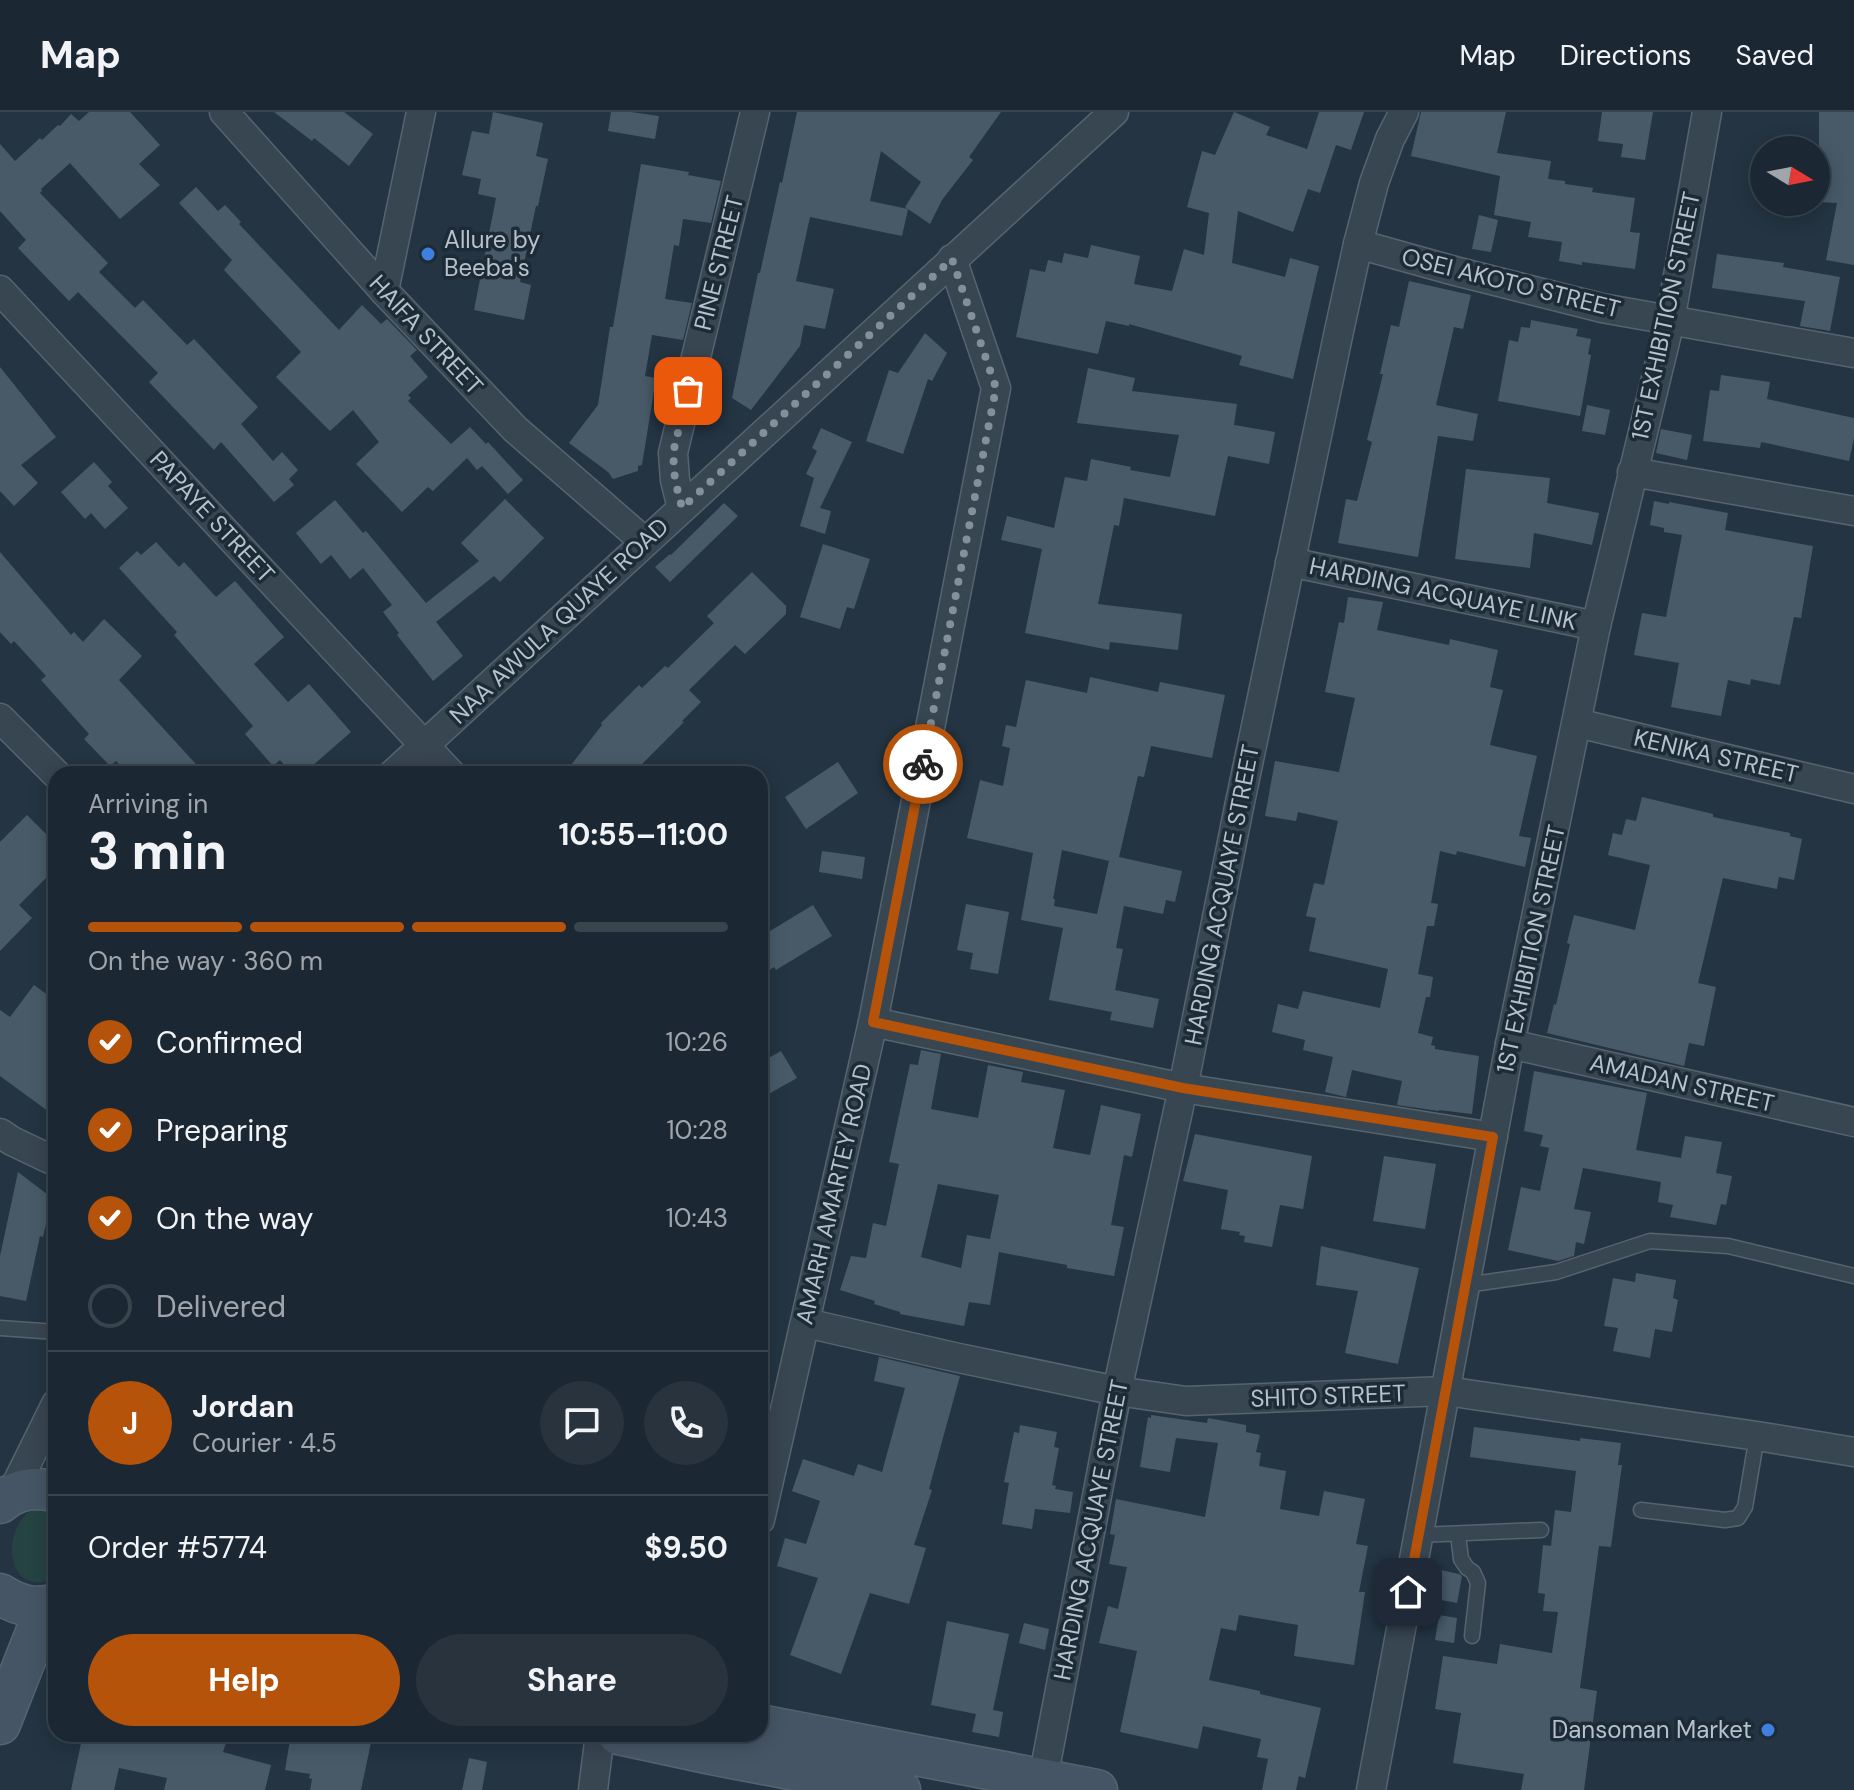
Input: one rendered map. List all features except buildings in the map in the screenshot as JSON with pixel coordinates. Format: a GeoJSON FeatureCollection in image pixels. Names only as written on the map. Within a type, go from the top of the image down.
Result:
{"type":"FeatureCollection","features":[{"type":"Feature","properties":{"kind":"main road"},"geometry":{"type":"LineString","coordinates":[[5,1499],[26,1490],[48,1489]]}},
{"type":"Feature","properties":{"kind":"main road"},"geometry":{"type":"LineString","coordinates":[[0,1594],[16,1604],[34,1608],[47,1624],[0,1724]]}},
{"type":"Feature","properties":{"kind":"main road"},"geometry":{"type":"LineString","coordinates":[[768,1727],[1097,1790]]}},
{"type":"Feature","properties":{"kind":"main road"},"geometry":{"type":"LineString","coordinates":[[655,1742],[900,1790]]}},
{"type":"Feature","properties":{"kind":"street","name":"HAIFA STREET"},"geometry":{"type":"LineString","coordinates":[[224,112],[384,291],[515,429],[645,542]]}},
{"type":"Feature","properties":{"kind":"street"},"geometry":{"type":"LineString","coordinates":[[384,291],[421,112]]}},
{"type":"Feature","properties":{"kind":"street","name":"PINE STREET"},"geometry":{"type":"LineString","coordinates":[[682,508],[673,453],[755,112]]}},
{"type":"Feature","properties":{"kind":"street","name":"NAA AWULA QUAYE ROAD"},"geometry":{"type":"LineString","coordinates":[[402,766],[1114,112]]}},
{"type":"Feature","properties":{"kind":"street","name":"HARDING ACQUAYE STREET"},"geometry":{"type":"LineString","coordinates":[[1043,1779],[1117,1391],[1358,244],[1379,168],[1404,112]]}},
{"type":"Feature","properties":{"kind":"street","name":"1ST EXHIBITION STREET"},"geometry":{"type":"LineString","coordinates":[[1371,1790],[1510,1044],[1596,626],[1670,321],[1707,112]]}},
{"type":"Feature","properties":{"kind":"street","name":"OSEI AKOTO STREET"},"geometry":{"type":"LineString","coordinates":[[1358,244],[1587,304],[1854,353]]}},
{"type":"Feature","properties":{"kind":"street","name":"AMARH AMARTEY ROAD"},"geometry":{"type":"LineString","coordinates":[[768,1447],[771,1420],[806,1323],[873,1022],[996,388],[952,259]]}},
{"type":"Feature","properties":{"kind":"street","name":"PAPAYE STREET"},"geometry":{"type":"LineString","coordinates":[[0,290],[444,766]]}},
{"type":"Feature","properties":{"kind":"street"},"geometry":{"type":"LineString","coordinates":[[1632,472],[1854,511]]}},
{"type":"Feature","properties":{"kind":"street","name":"HARDING ACQUAYE LINK"},"geometry":{"type":"LineString","coordinates":[[1290,562],[1596,626]]}},
{"type":"Feature","properties":{"kind":"street"},"geometry":{"type":"LineString","coordinates":[[0,718],[48,766]]}},
{"type":"Feature","properties":{"kind":"street","name":"KENIKA STREET"},"geometry":{"type":"LineString","coordinates":[[1577,723],[1854,789]]}},
{"type":"Feature","properties":{"kind":"street"},"geometry":{"type":"LineString","coordinates":[[873,1022],[1183,1088],[1493,1137]]}},
{"type":"Feature","properties":{"kind":"street","name":"AMADAN STREET"},"geometry":{"type":"LineString","coordinates":[[1510,1044],[1854,1122]]}},
{"type":"Feature","properties":{"kind":"street"},"geometry":{"type":"LineString","coordinates":[[0,1133],[48,1158]]}},
{"type":"Feature","properties":{"kind":"street","name":"SHITO STREET"},"geometry":{"type":"LineString","coordinates":[[806,1323],[1117,1391],[1186,1401],[1446,1391],[1854,1452]]}},
{"type":"Feature","properties":{"kind":"street"},"geometry":{"type":"LineString","coordinates":[[5,1499],[48,1419]]}},
{"type":"Feature","properties":{"kind":"street"},"geometry":{"type":"LineString","coordinates":[[593,1790],[599,1742]]}},
{"type":"Feature","properties":{"kind":"lane"},"geometry":{"type":"LineString","coordinates":[[1466,1285],[1556,1272],[1650,1241],[1728,1246],[1854,1276]]}},
{"type":"Feature","properties":{"kind":"lane"},"geometry":{"type":"LineString","coordinates":[[0,1328],[48,1331]]}},
{"type":"Feature","properties":{"kind":"lane"},"geometry":{"type":"LineString","coordinates":[[1641,1510],[1725,1520],[1738,1518],[1745,1507],[1757,1436]]}},
{"type":"Feature","properties":{"kind":"lane"},"geometry":{"type":"LineString","coordinates":[[1419,1535],[1541,1530]]}},
{"type":"Feature","properties":{"kind":"lane"},"geometry":{"type":"LineString","coordinates":[[1458,1535],[1461,1559],[1478,1583],[1472,1636]]}},
{"type":"Feature","properties":{"kind":"green space"},"geometry":{"type":"Polygon","coordinates":[[[32,1510],[48,1512],[48,1580],[26,1580],[18,1572],[12,1546],[22,1519],[32,1510]]]}},
{"type":"Feature","properties":{"kind":"way so far"},"geometry":{"type":"LineString","coordinates":[[688,391],[673,453],[682,508],[952,259],[996,388],[923,764]]}},
{"type":"Feature","properties":{"kind":"place","name":"Allure by Beeba's"},"geometry":{"type":"Point","coordinates":[428,254]}},
{"type":"Feature","properties":{"kind":"place","name":"Dansoman Market"},"geometry":{"type":"Point","coordinates":[1768,1730]}},
{"type":"Feature","properties":{"kind":"route"},"geometry":{"type":"LineString","coordinates":[[923,764],[873,1022],[1183,1088],[1493,1137],[1408,1592]]}}]}
